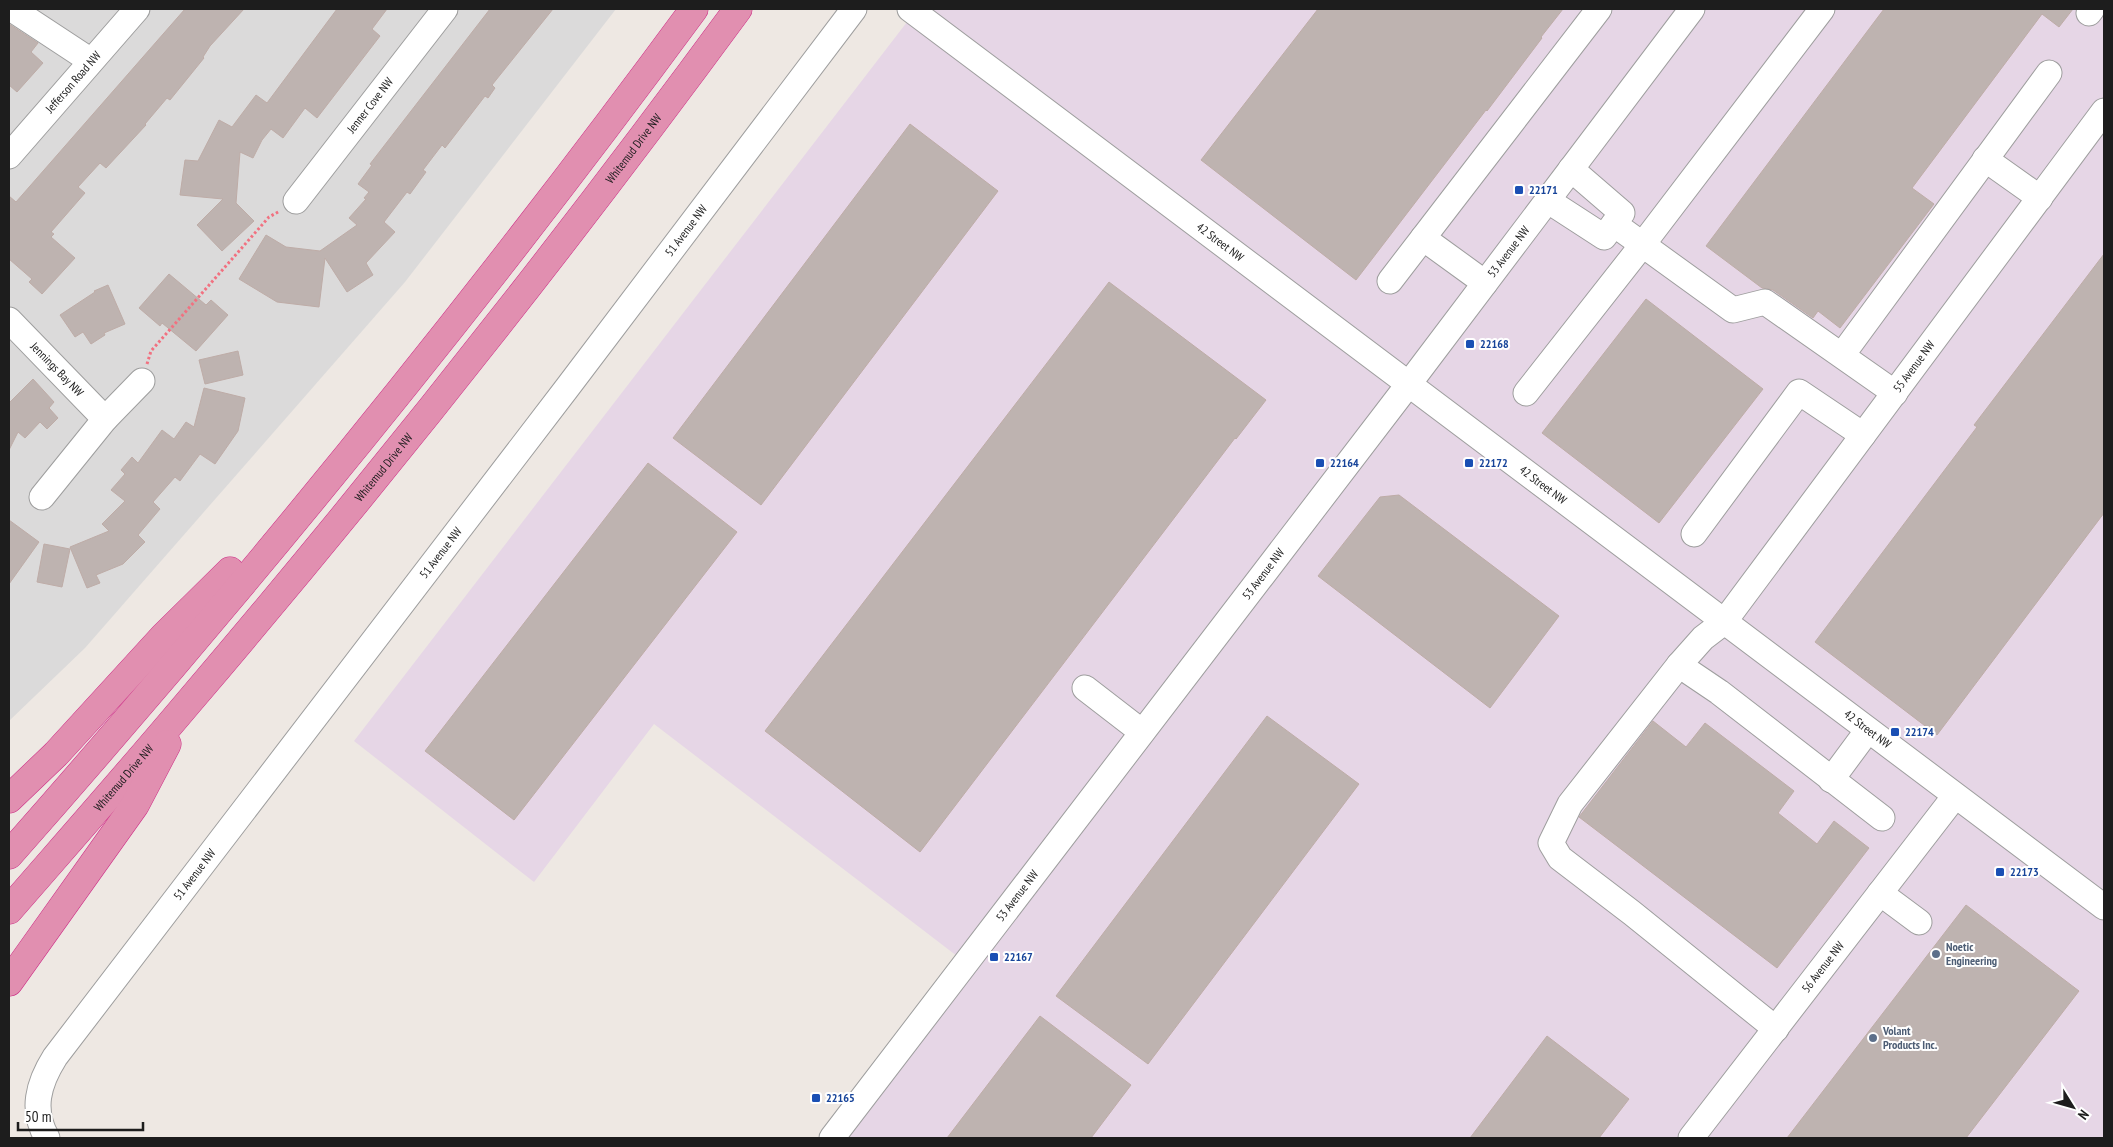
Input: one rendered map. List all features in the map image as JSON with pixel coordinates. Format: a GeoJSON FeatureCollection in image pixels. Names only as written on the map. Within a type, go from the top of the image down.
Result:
{"type":"FeatureCollection","features":[{"type":"Feature","properties":{"kind":"highway"},"geometry":{"type":"LineString","coordinates":[[9,855],[101,750],[349,454],[545,207],[694,9]]}},
{"type":"Feature","properties":{"kind":"highway","name":"Whitemud Drive NW"},"geometry":{"type":"LineString","coordinates":[[9,910],[189,703],[369,486],[584,215],[738,9]]}},
{"type":"Feature","properties":{"kind":"highway"},"geometry":{"type":"LineString","coordinates":[[9,799],[56,754],[164,636],[349,454]]}},
{"type":"Feature","properties":{"kind":"highway"},"geometry":{"type":"LineString","coordinates":[[9,982],[135,805],[189,703]]}},
{"type":"Feature","properties":{"kind":"street"},"geometry":{"type":"LineString","coordinates":[[12,9],[90,61]]}},
{"type":"Feature","properties":{"kind":"street","name":"Jefferson Road NW"},"geometry":{"type":"LineString","coordinates":[[9,156],[137,9]]}},
{"type":"Feature","properties":{"kind":"street","name":"Jenner Cove NW"},"geometry":{"type":"LineString","coordinates":[[296,202],[445,9]]}},
{"type":"Feature","properties":{"kind":"street","name":"51 Avenue NW"},"geometry":{"type":"LineString","coordinates":[[47,1138],[41,1128],[37,1102],[46,1071],[55,1057],[567,388],[854,9]]}},
{"type":"Feature","properties":{"kind":"street","name":"42 Street NW"},"geometry":{"type":"LineString","coordinates":[[910,9],[2104,908]]}},
{"type":"Feature","properties":{"kind":"street"},"geometry":{"type":"LineString","coordinates":[[1390,281],[1599,9]]}},
{"type":"Feature","properties":{"kind":"street","name":"53 Avenue NW"},"geometry":{"type":"LineString","coordinates":[[832,1138],[1408,385],[1692,9]]}},
{"type":"Feature","properties":{"kind":"street"},"geometry":{"type":"LineString","coordinates":[[1526,393],[1643,244],[1822,9]]}},
{"type":"Feature","properties":{"kind":"street"},"geometry":{"type":"LineString","coordinates":[[1842,355],[2049,73]]}},
{"type":"Feature","properties":{"kind":"street","name":"55 Avenue NW"},"geometry":{"type":"LineString","coordinates":[[1776,1029],[1632,913],[1560,858],[1551,843],[1570,804],[1678,665],[1703,638],[1724,622],[2104,111]]}},
{"type":"Feature","properties":{"kind":"street"},"geometry":{"type":"LineString","coordinates":[[1985,159],[2040,198]]}},
{"type":"Feature","properties":{"kind":"street"},"geometry":{"type":"LineString","coordinates":[[1547,200],[1604,238],[1622,213],[1571,169]]}},
{"type":"Feature","properties":{"kind":"street"},"geometry":{"type":"LineString","coordinates":[[1614,224],[1733,310],[1765,302],[1894,393]]}},
{"type":"Feature","properties":{"kind":"street"},"geometry":{"type":"LineString","coordinates":[[1423,238],[1485,283]]}},
{"type":"Feature","properties":{"kind":"street","name":"Jennings Bay NW"},"geometry":{"type":"LineString","coordinates":[[9,320],[105,419]]}},
{"type":"Feature","properties":{"kind":"street"},"geometry":{"type":"LineString","coordinates":[[42,497],[105,419],[142,381]]}},
{"type":"Feature","properties":{"kind":"street"},"geometry":{"type":"LineString","coordinates":[[1694,534],[1799,392],[1863,435]]}},
{"type":"Feature","properties":{"kind":"street"},"geometry":{"type":"LineString","coordinates":[[1678,665],[1718,692],[1882,818]]}},
{"type":"Feature","properties":{"kind":"street"},"geometry":{"type":"LineString","coordinates":[[1085,688],[1142,732]]}},
{"type":"Feature","properties":{"kind":"street"},"geometry":{"type":"LineString","coordinates":[[1831,780],[1868,730]]}},
{"type":"Feature","properties":{"kind":"street","name":"56 Avenue NW"},"geometry":{"type":"LineString","coordinates":[[1697,1136],[1776,1029],[1955,796]]}},
{"type":"Feature","properties":{"kind":"street"},"geometry":{"type":"LineString","coordinates":[[1880,893],[1919,922]]}},
{"type":"Feature","properties":{"kind":"path"},"geometry":{"type":"LineString","coordinates":[[142,381],[151,351],[269,217],[296,202]]}},
{"type":"Feature","properties":{"kind":"shaded area"},"geometry":{"type":"Polygon","coordinates":[[[9,9],[616,9],[405,282],[85,648],[9,721],[9,9]]]}},
{"type":"Feature","properties":{"kind":"shaded area"},"geometry":{"type":"Polygon","coordinates":[[[917,9],[2104,9],[2104,1138],[838,1138],[970,966],[654,724],[534,882],[354,741],[917,9]]]}},
{"type":"Feature","properties":{"kind":"building"},"geometry":{"type":"Polygon","coordinates":[[[185,9],[244,9],[210,46],[204,58],[170,100],[167,98],[146,125],[106,168],[100,163],[78,187],[85,193],[51,232],[54,234],[51,237],[75,258],[42,294],[29,282],[32,279],[9,259],[9,196],[16,202],[185,9]]]}},
{"type":"Feature","properties":{"kind":"building"},"geometry":{"type":"Polygon","coordinates":[[[337,9],[387,9],[372,29],[380,36],[317,118],[305,108],[283,138],[271,129],[262,140],[253,158],[240,152],[236,203],[254,221],[222,251],[197,225],[223,199],[180,195],[185,160],[198,161],[219,120],[232,127],[256,95],[267,103],[337,9]]]}},
{"type":"Feature","properties":{"kind":"building"},"geometry":{"type":"Polygon","coordinates":[[[490,9],[553,9],[492,85],[495,88],[488,98],[485,96],[445,148],[442,145],[423,170],[426,172],[410,194],[407,192],[384,222],[395,232],[366,263],[373,275],[347,292],[325,258],[319,307],[277,302],[239,279],[266,235],[286,247],[320,251],[357,225],[349,218],[366,199],[364,198],[369,192],[358,184],[372,165],[370,164],[490,9]]]}},
{"type":"Feature","properties":{"kind":"building"},"geometry":{"type":"Polygon","coordinates":[[[1318,9],[1563,9],[1487,111],[1356,280],[1201,160],[1318,9]]]}},
{"type":"Feature","properties":{"kind":"building"},"geometry":{"type":"Polygon","coordinates":[[[1884,9],[2073,9],[2059,27],[2042,14],[1912,188],[1934,204],[1840,328],[1818,311],[1813,318],[1773,290],[1762,288],[1706,246],[1884,9]]]}},
{"type":"Feature","properties":{"kind":"building"},"geometry":{"type":"Polygon","coordinates":[[[9,24],[38,43],[31,52],[43,63],[17,92],[9,85],[9,24]]]}},
{"type":"Feature","properties":{"kind":"building"},"geometry":{"type":"Polygon","coordinates":[[[910,124],[998,191],[761,505],[673,438],[910,124]]]}},
{"type":"Feature","properties":{"kind":"building"},"geometry":{"type":"Polygon","coordinates":[[[2104,254],[2104,513],[1937,735],[1815,642],[1977,427],[1974,425],[2104,254]]]}},
{"type":"Feature","properties":{"kind":"building"},"geometry":{"type":"Polygon","coordinates":[[[169,274],[206,305],[211,300],[228,315],[196,351],[162,323],[160,326],[139,308],[169,274]]]}},
{"type":"Feature","properties":{"kind":"building"},"geometry":{"type":"Polygon","coordinates":[[[1109,282],[1266,400],[1235,438],[920,852],[765,731],[1109,282]]]}},
{"type":"Feature","properties":{"kind":"building"},"geometry":{"type":"Polygon","coordinates":[[[108,285],[125,324],[104,333],[105,335],[91,344],[83,332],[75,337],[60,315],[94,291],[108,285]]]}},
{"type":"Feature","properties":{"kind":"building"},"geometry":{"type":"Polygon","coordinates":[[[1646,299],[1763,389],[1659,523],[1542,433],[1646,299]]]}},
{"type":"Feature","properties":{"kind":"building"},"geometry":{"type":"Polygon","coordinates":[[[238,351],[243,375],[205,384],[199,360],[238,351]]]}},
{"type":"Feature","properties":{"kind":"building"},"geometry":{"type":"Polygon","coordinates":[[[33,379],[54,402],[49,408],[58,418],[47,429],[40,422],[25,438],[18,432],[9,450],[9,403],[33,379]]]}},
{"type":"Feature","properties":{"kind":"building"},"geometry":{"type":"Polygon","coordinates":[[[204,388],[245,398],[238,431],[215,464],[200,454],[180,481],[175,477],[153,502],[160,509],[138,535],[145,542],[123,564],[96,575],[100,583],[87,588],[70,547],[109,531],[102,524],[125,501],[111,490],[125,474],[121,470],[132,457],[138,463],[162,430],[174,439],[186,422],[194,427],[204,388]]]}},
{"type":"Feature","properties":{"kind":"building"},"geometry":{"type":"Polygon","coordinates":[[[648,463],[737,532],[514,820],[425,751],[648,463]]]}},
{"type":"Feature","properties":{"kind":"building"},"geometry":{"type":"Polygon","coordinates":[[[1399,495],[1559,616],[1490,708],[1318,576],[1380,497],[1399,495]]]}},
{"type":"Feature","properties":{"kind":"building"},"geometry":{"type":"Polygon","coordinates":[[[9,520],[39,542],[9,584],[9,520]]]}},
{"type":"Feature","properties":{"kind":"building"},"geometry":{"type":"Polygon","coordinates":[[[44,544],[70,549],[62,587],[37,582],[44,544]]]}},
{"type":"Feature","properties":{"kind":"building"},"geometry":{"type":"Polygon","coordinates":[[[1267,716],[1359,784],[1148,1064],[1056,996],[1267,716]]]}},
{"type":"Feature","properties":{"kind":"building"},"geometry":{"type":"Polygon","coordinates":[[[1653,721],[1686,747],[1705,723],[1794,791],[1778,813],[1817,844],[1834,821],[1869,848],[1777,968],[1579,817],[1653,721]]]}},
{"type":"Feature","properties":{"kind":"building"},"geometry":{"type":"Polygon","coordinates":[[[1966,905],[2079,991],[1966,1138],[1787,1138],[1966,905]]]}},
{"type":"Feature","properties":{"kind":"building"},"geometry":{"type":"Polygon","coordinates":[[[1040,1016],[1131,1085],[1091,1138],[947,1138],[1040,1016]]]}},
{"type":"Feature","properties":{"kind":"building"},"geometry":{"type":"Polygon","coordinates":[[[1547,1036],[1629,1099],[1599,1138],[1470,1138],[1547,1036]]]}},
{"type":"Feature","properties":{"kind":"place","name":"22171"},"geometry":{"type":"Point","coordinates":[1519,190]}},
{"type":"Feature","properties":{"kind":"place","name":"22168"},"geometry":{"type":"Point","coordinates":[1470,344]}},
{"type":"Feature","properties":{"kind":"place","name":"22164"},"geometry":{"type":"Point","coordinates":[1320,463]}},
{"type":"Feature","properties":{"kind":"place","name":"22172"},"geometry":{"type":"Point","coordinates":[1469,463]}},
{"type":"Feature","properties":{"kind":"place","name":"22174"},"geometry":{"type":"Point","coordinates":[1895,732]}},
{"type":"Feature","properties":{"kind":"place","name":"22173"},"geometry":{"type":"Point","coordinates":[2000,872]}},
{"type":"Feature","properties":{"kind":"place","name":"Noetic Engineering"},"geometry":{"type":"Point","coordinates":[1936,954]}},
{"type":"Feature","properties":{"kind":"place","name":"22167"},"geometry":{"type":"Point","coordinates":[994,957]}},
{"type":"Feature","properties":{"kind":"place","name":"Volant Products Inc."},"geometry":{"type":"Point","coordinates":[1873,1038]}},
{"type":"Feature","properties":{"kind":"place","name":"22165"},"geometry":{"type":"Point","coordinates":[816,1098]}}]}
